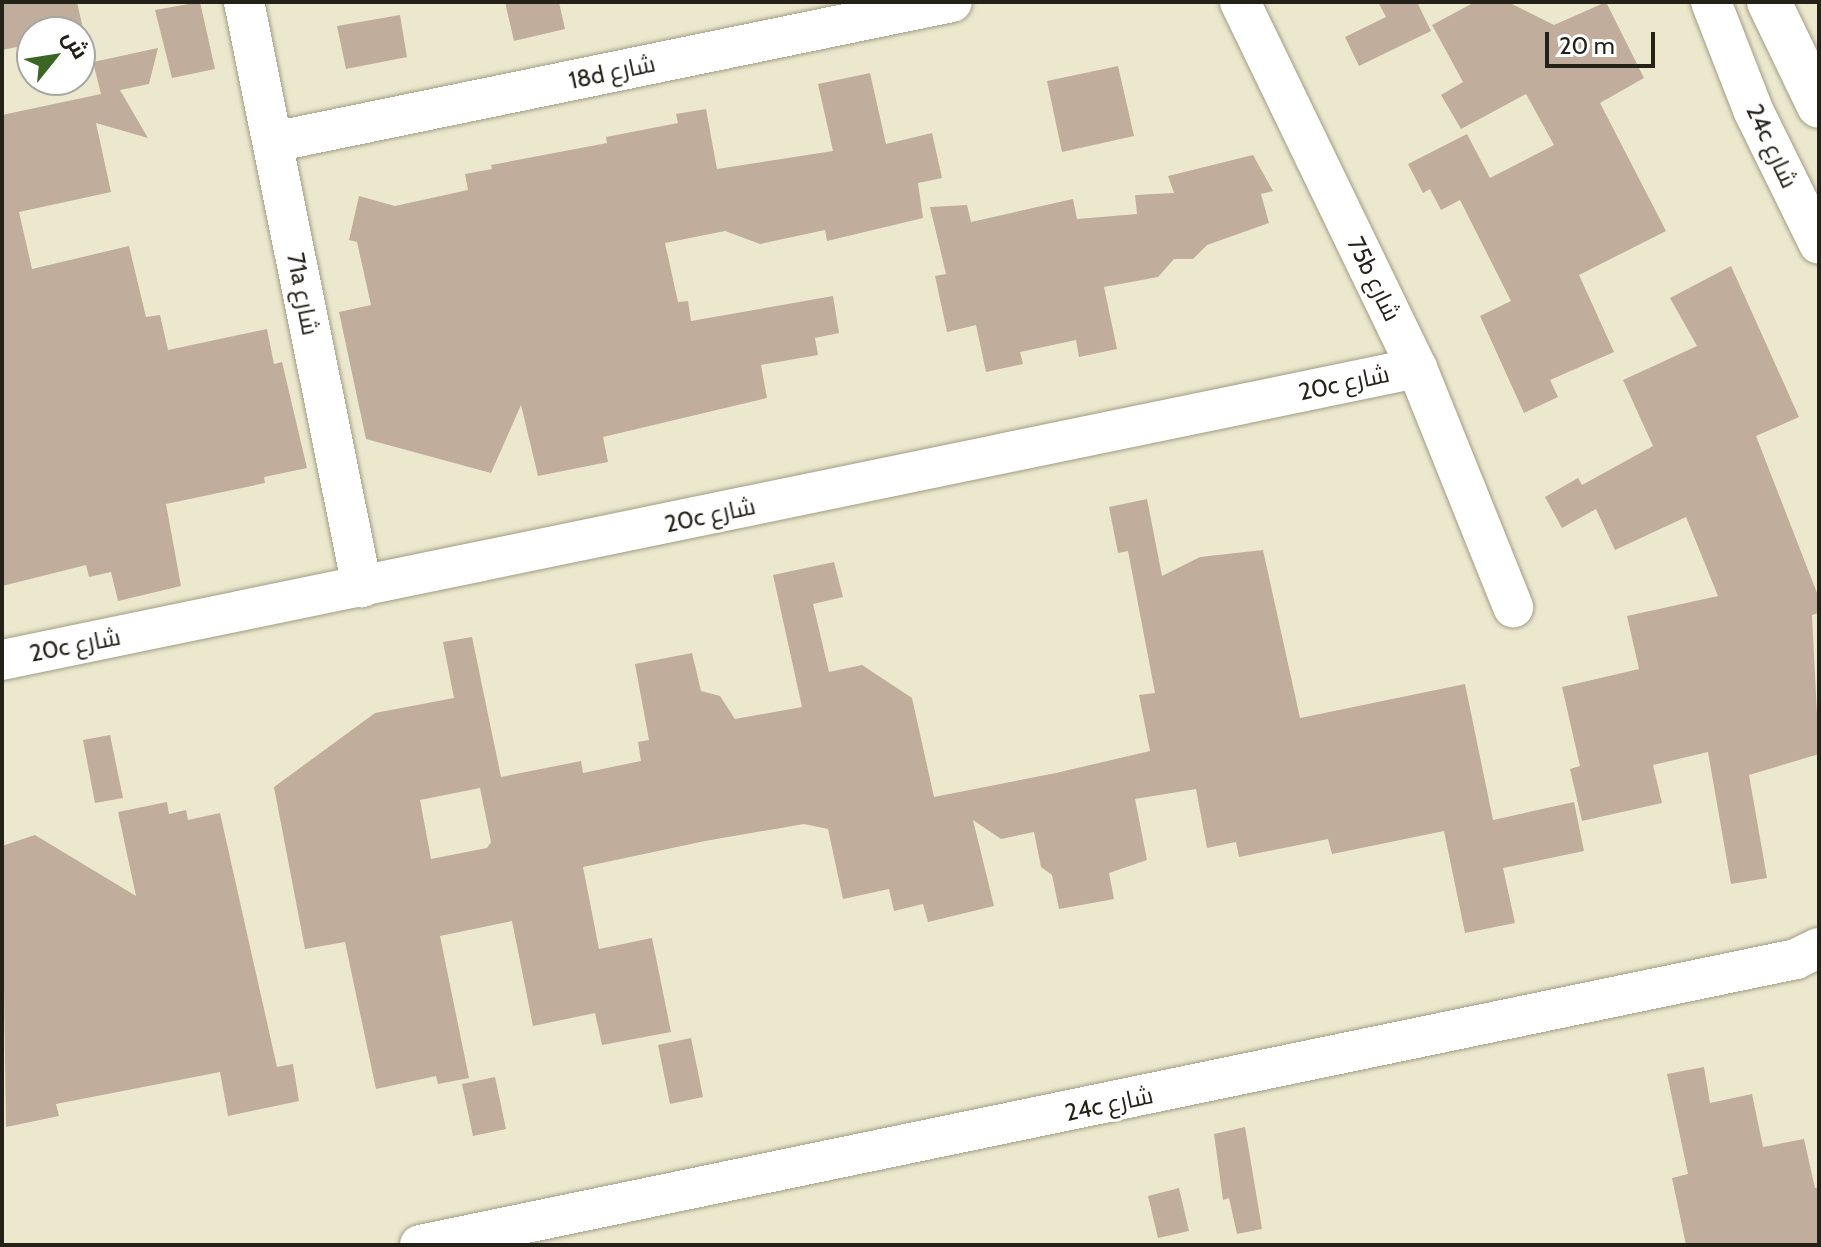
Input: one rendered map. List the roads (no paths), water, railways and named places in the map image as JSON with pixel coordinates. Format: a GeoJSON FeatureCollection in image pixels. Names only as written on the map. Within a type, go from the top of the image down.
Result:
{"type":"FeatureCollection","features":[{"type":"Feature","properties":{"kind":"highway"},"geometry":{"type":"LineString","coordinates":[[1769,2],[1819,106]]}},
{"type":"Feature","properties":{"kind":"street","name":"71a شارع"},"geometry":{"type":"LineString","coordinates":[[244,2],[362,587]]}},
{"type":"Feature","properties":{"kind":"street","name":"18d شارع"},"geometry":{"type":"LineString","coordinates":[[273,142],[952,2]]}},
{"type":"Feature","properties":{"kind":"street","name":"75b شارع"},"geometry":{"type":"LineString","coordinates":[[1240,2],[1417,368],[1513,607]]}},
{"type":"Feature","properties":{"kind":"street","name":"24c شارع"},"geometry":{"type":"LineString","coordinates":[[1711,2],[1753,110],[1819,244]]}},
{"type":"Feature","properties":{"kind":"street","name":"20c شارع"},"geometry":{"type":"LineString","coordinates":[[2,660],[1417,368]]}},
{"type":"Feature","properties":{"kind":"street","name":"24c شارع"},"geometry":{"type":"LineString","coordinates":[[420,1245],[1811,956]]}}]}
